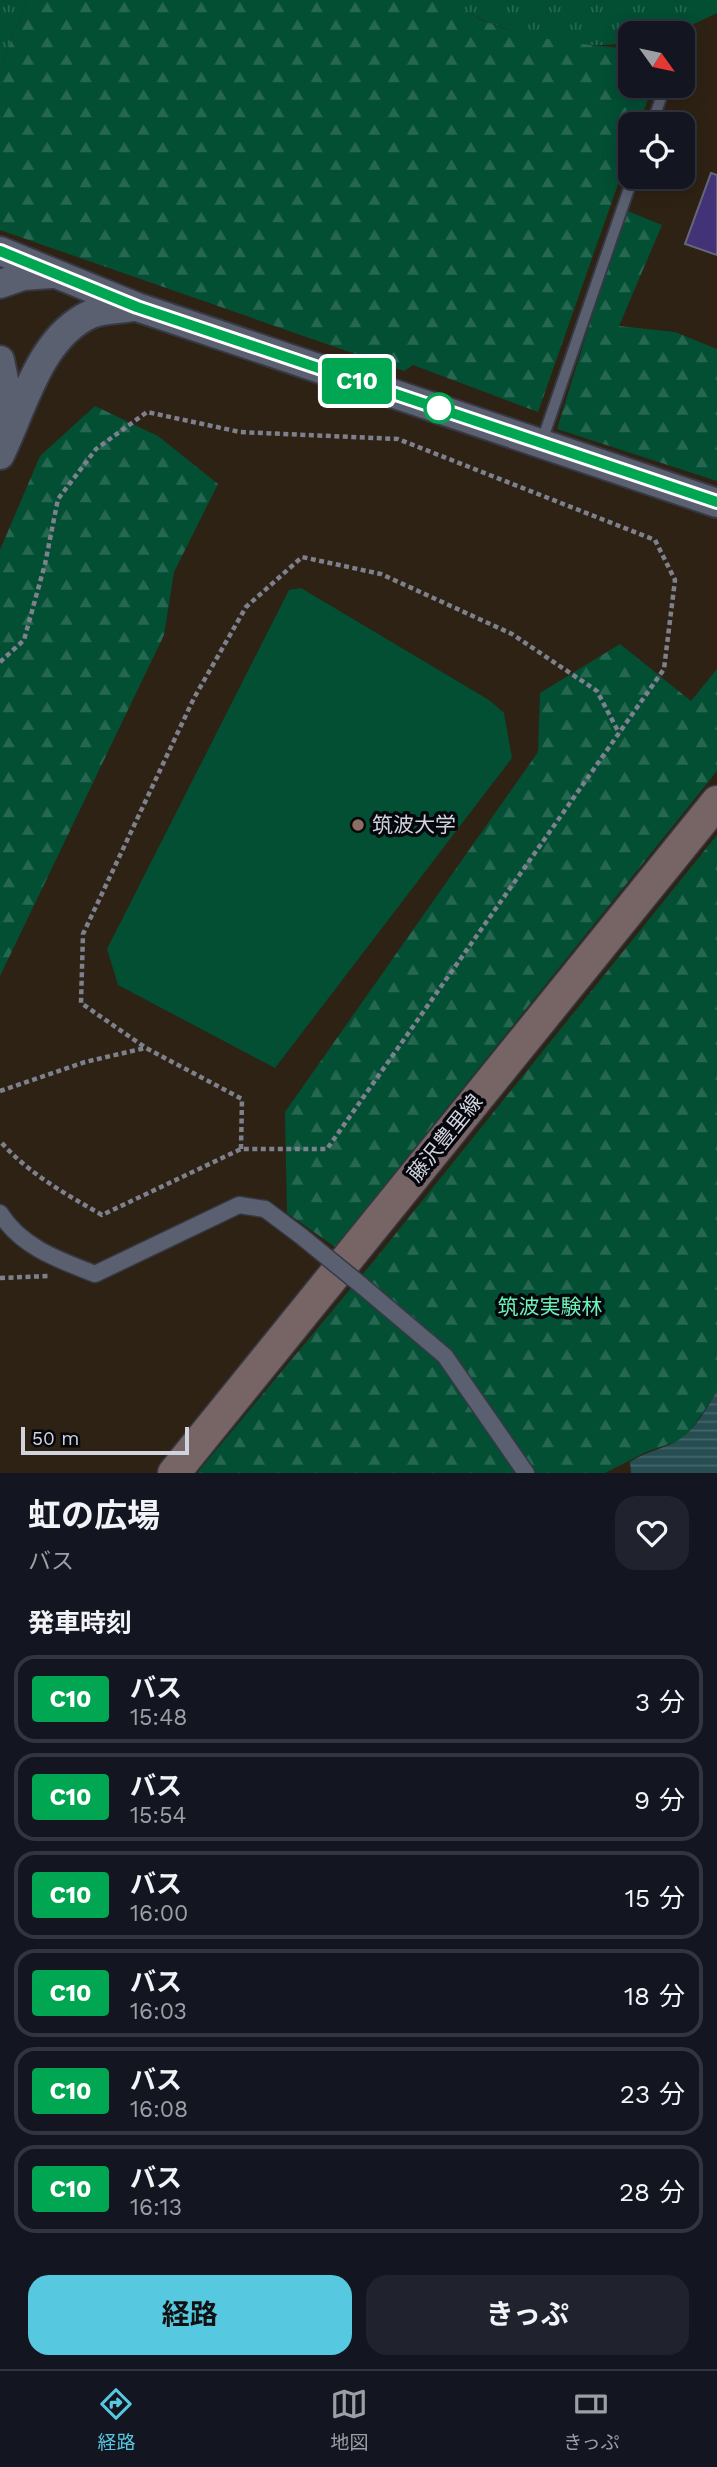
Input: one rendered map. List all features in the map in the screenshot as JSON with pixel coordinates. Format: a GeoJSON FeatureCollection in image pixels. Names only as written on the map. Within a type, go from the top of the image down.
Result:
{"type":"FeatureCollection","features":[{"type":"Feature","properties":{"kind":"main road","name":"藤沢豊里線"},"geometry":{"type":"LineString","coordinates":[[174,1473],[717,802]]}},
{"type":"Feature","properties":{"kind":"street"},"geometry":{"type":"LineString","coordinates":[[0,251],[137,307],[717,503]]}},
{"type":"Feature","properties":{"kind":"street"},"geometry":{"type":"LineString","coordinates":[[0,284],[23,276],[51,274]]}},
{"type":"Feature","properties":{"kind":"street"},"geometry":{"type":"LineString","coordinates":[[0,454],[39,368],[71,327],[91,314],[137,307]]}},
{"type":"Feature","properties":{"kind":"street"},"geometry":{"type":"LineString","coordinates":[[0,360],[5,385],[5,422],[0,447]]}},
{"type":"Feature","properties":{"kind":"street"},"geometry":{"type":"LineString","coordinates":[[0,1213],[22,1239],[44,1253],[95,1274],[239,1205],[265,1209],[361,1284],[445,1356],[526,1473]]}},
{"type":"Feature","properties":{"kind":"lane"},"geometry":{"type":"LineString","coordinates":[[541,444],[630,189]]}},
{"type":"Feature","properties":{"kind":"path"},"geometry":{"type":"LineString","coordinates":[[0,662],[24,640],[45,565],[58,499],[96,449],[147,412],[240,432],[398,439],[655,540],[675,580],[664,669],[327,1149],[241,1149],[102,1215],[19,1163],[0,1141]]}},
{"type":"Feature","properties":{"kind":"path"},"geometry":{"type":"LineString","coordinates":[[241,1149],[242,1099],[146,1048],[81,1003],[83,934],[194,698],[246,607],[302,557],[382,574],[512,634],[597,691],[619,733]]}},
{"type":"Feature","properties":{"kind":"path"},"geometry":{"type":"LineString","coordinates":[[0,1091],[85,1062],[146,1048]]}},
{"type":"Feature","properties":{"kind":"shaded area","name":"筑波大学"},"geometry":{"type":"Polygon","coordinates":[[[0,0],[717,0],[717,1473],[0,1473],[0,0]]]}},
{"type":"Feature","properties":{"kind":"shaded area"},"geometry":{"type":"Polygon","coordinates":[[[717,1391],[717,1473],[631,1473],[630,1462],[686,1435],[717,1391]]]}},
{"type":"Feature","properties":{"kind":"green space"},"geometry":{"type":"Polygon","coordinates":[[[0,0],[27,0],[0,68],[0,0]]]}},
{"type":"Feature","properties":{"kind":"green space"},"geometry":{"type":"Polygon","coordinates":[[[27,0],[449,0],[468,13],[512,31],[559,41],[618,48],[618,98],[649,98],[643,112],[618,112],[618,184],[538,412],[413,365],[404,371],[0,230],[0,68],[27,0]]]}},
{"type":"Feature","properties":{"kind":"green space"},"geometry":{"type":"Polygon","coordinates":[[[449,0],[717,0],[717,13],[695,23],[695,21],[618,21],[618,44],[610,45],[586,45],[536,37],[487,22],[449,0]]]}},
{"type":"Feature","properties":{"kind":"green space"},"geometry":{"type":"Polygon","coordinates":[[[625,210],[662,225],[619,326],[675,332],[717,349],[717,481],[557,429],[625,210]]]}},
{"type":"Feature","properties":{"kind":"green space"},"geometry":{"type":"Polygon","coordinates":[[[95,406],[158,436],[218,484],[174,572],[164,635],[0,976],[0,550],[40,456],[95,406]]]}},
{"type":"Feature","properties":{"kind":"green space"},"geometry":{"type":"Polygon","coordinates":[[[301,588],[489,700],[504,713],[512,758],[275,1068],[118,985],[107,949],[289,590],[301,588]]]}},
{"type":"Feature","properties":{"kind":"green space"},"geometry":{"type":"Polygon","coordinates":[[[620,644],[691,701],[717,669],[717,771],[335,1247],[287,1213],[285,1112],[538,752],[540,693],[620,644]]]}},
{"type":"Feature","properties":{"kind":"green space","name":"筑波実験林"},"geometry":{"type":"Polygon","coordinates":[[[717,835],[717,1391],[692,1429],[680,1440],[646,1452],[605,1473],[197,1473],[372,1263],[717,835]]]}},
{"type":"Feature","properties":{"kind":"building"},"geometry":{"type":"Polygon","coordinates":[[[711,173],[717,175],[717,255],[685,244],[711,173]]]}},
{"type":"Feature","properties":{"kind":"bus line","name":"C10"},"geometry":{"type":"LineString","coordinates":[[0,251],[137,307],[717,502]]}},
{"type":"Feature","properties":{"kind":"place","name":"筑波大学"},"geometry":{"type":"Point","coordinates":[358,825]}}]}
